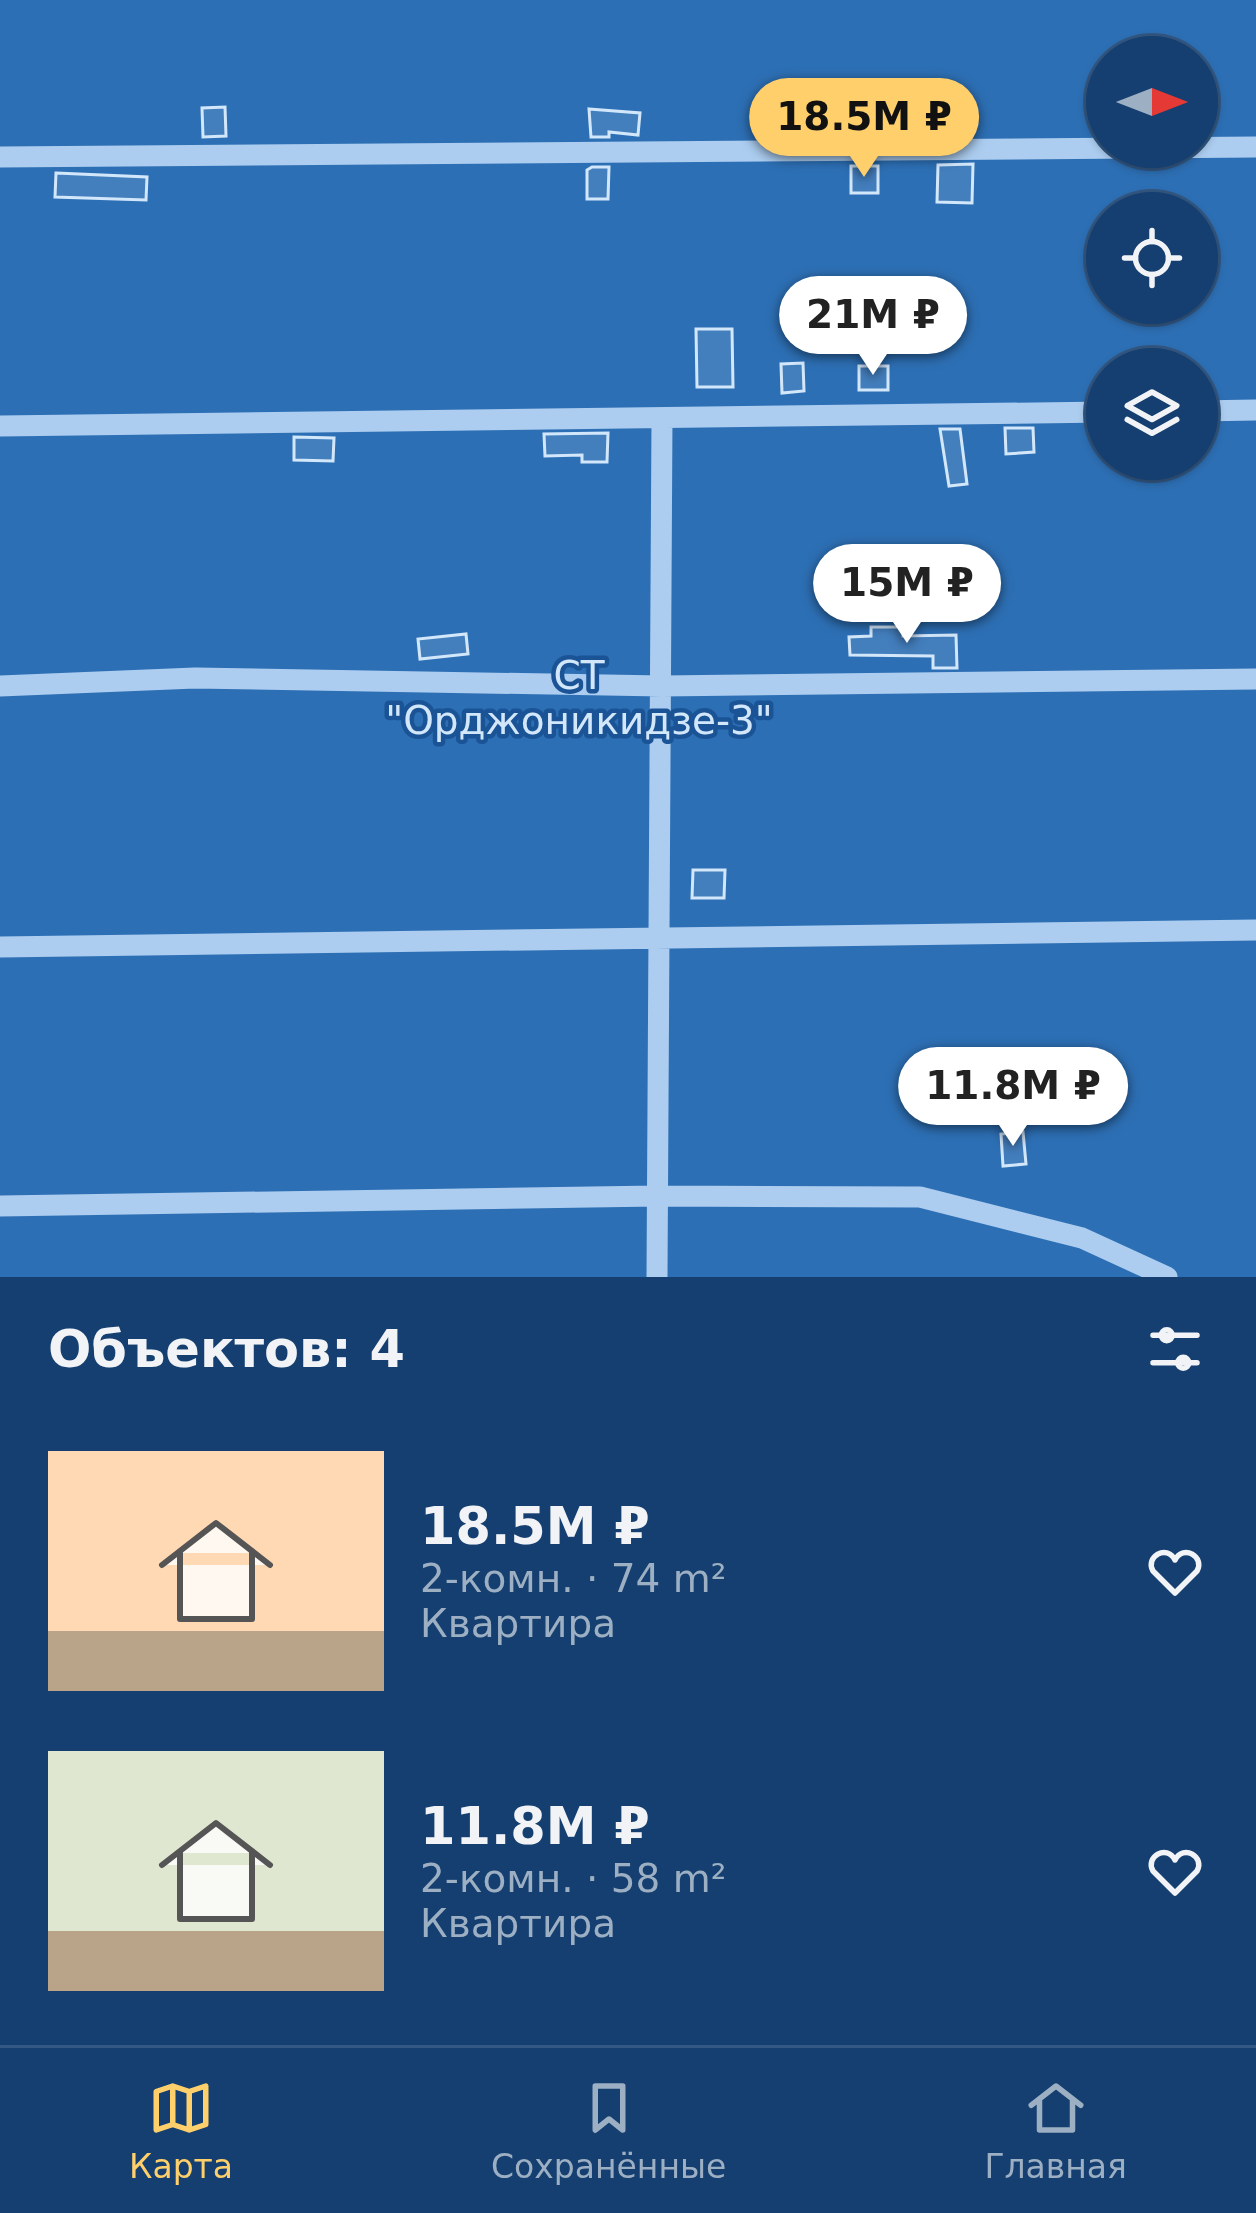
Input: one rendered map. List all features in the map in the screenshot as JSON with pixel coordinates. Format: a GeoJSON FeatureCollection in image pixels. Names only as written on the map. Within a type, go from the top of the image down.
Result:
{"type":"FeatureCollection","features":[{"type":"Feature","properties":{"kind":"street"},"geometry":{"type":"LineString","coordinates":[[0,157],[1256,147]]}},
{"type":"Feature","properties":{"kind":"street"},"geometry":{"type":"LineString","coordinates":[[1218,411],[1256,410]]}},
{"type":"Feature","properties":{"kind":"street"},"geometry":{"type":"LineString","coordinates":[[0,426],[1086,412]]}},
{"type":"Feature","properties":{"kind":"street"},"geometry":{"type":"LineString","coordinates":[[657,1277],[662,418]]}},
{"type":"Feature","properties":{"kind":"street"},"geometry":{"type":"LineString","coordinates":[[0,686],[195,678],[662,686],[1256,679]]}},
{"type":"Feature","properties":{"kind":"street"},"geometry":{"type":"LineString","coordinates":[[0,947],[1256,930]]}},
{"type":"Feature","properties":{"kind":"street"},"geometry":{"type":"LineString","coordinates":[[0,1206],[920,1197],[1082,1238],[1167,1277]]}},
{"type":"Feature","properties":{"kind":"green space","name":"СТ \"Орджоникидзе-3\""},"geometry":{"type":"Polygon","coordinates":[[[0,0],[1256,0],[1256,1277],[0,1277],[0,0]]]}},
{"type":"Feature","properties":{"kind":"building"},"geometry":{"type":"Polygon","coordinates":[[[225,107],[226,136],[203,137],[202,108],[225,107]]]}},
{"type":"Feature","properties":{"kind":"building"},"geometry":{"type":"Polygon","coordinates":[[[589,109],[640,113],[638,135],[609,132],[609,137],[591,137],[589,109]]]}},
{"type":"Feature","properties":{"kind":"building"},"geometry":{"type":"Polygon","coordinates":[[[973,164],[972,203],[937,202],[938,165],[973,164]]]}},
{"type":"Feature","properties":{"kind":"building"},"geometry":{"type":"Polygon","coordinates":[[[851,166],[878,166],[878,193],[851,193],[851,166]]]}},
{"type":"Feature","properties":{"kind":"building"},"geometry":{"type":"Polygon","coordinates":[[[609,167],[608,199],[587,199],[587,170],[609,167]]]}},
{"type":"Feature","properties":{"kind":"building"},"geometry":{"type":"Polygon","coordinates":[[[56,173],[147,177],[146,200],[55,197],[56,173]]]}},
{"type":"Feature","properties":{"kind":"building"},"geometry":{"type":"Polygon","coordinates":[[[696,329],[732,329],[733,387],[697,387],[696,329]]]}},
{"type":"Feature","properties":{"kind":"building"},"geometry":{"type":"Polygon","coordinates":[[[803,363],[804,391],[782,393],[781,364],[803,363]]]}},
{"type":"Feature","properties":{"kind":"building"},"geometry":{"type":"Polygon","coordinates":[[[859,366],[888,366],[888,390],[859,390],[859,366]]]}},
{"type":"Feature","properties":{"kind":"building"},"geometry":{"type":"Polygon","coordinates":[[[1005,428],[1033,428],[1034,452],[1006,454],[1005,428]]]}},
{"type":"Feature","properties":{"kind":"building"},"geometry":{"type":"Polygon","coordinates":[[[940,429],[960,429],[967,484],[949,486],[940,429]]]}},
{"type":"Feature","properties":{"kind":"building"},"geometry":{"type":"Polygon","coordinates":[[[608,433],[607,462],[582,462],[582,455],[545,456],[544,434],[608,433]]]}},
{"type":"Feature","properties":{"kind":"building"},"geometry":{"type":"Polygon","coordinates":[[[294,437],[334,438],[333,461],[294,460],[294,437]]]}},
{"type":"Feature","properties":{"kind":"building"},"geometry":{"type":"Polygon","coordinates":[[[871,627],[903,627],[903,636],[956,635],[957,668],[933,668],[933,656],[850,655],[849,637],[871,636],[871,627]]]}},
{"type":"Feature","properties":{"kind":"building"},"geometry":{"type":"Polygon","coordinates":[[[466,634],[468,654],[420,659],[418,639],[466,634]]]}},
{"type":"Feature","properties":{"kind":"building"},"geometry":{"type":"Polygon","coordinates":[[[693,870],[725,870],[724,898],[692,898],[693,870]]]}},
{"type":"Feature","properties":{"kind":"building"},"geometry":{"type":"Polygon","coordinates":[[[1023,1132],[1026,1164],[1003,1166],[1001,1134],[1023,1132]]]}}]}
